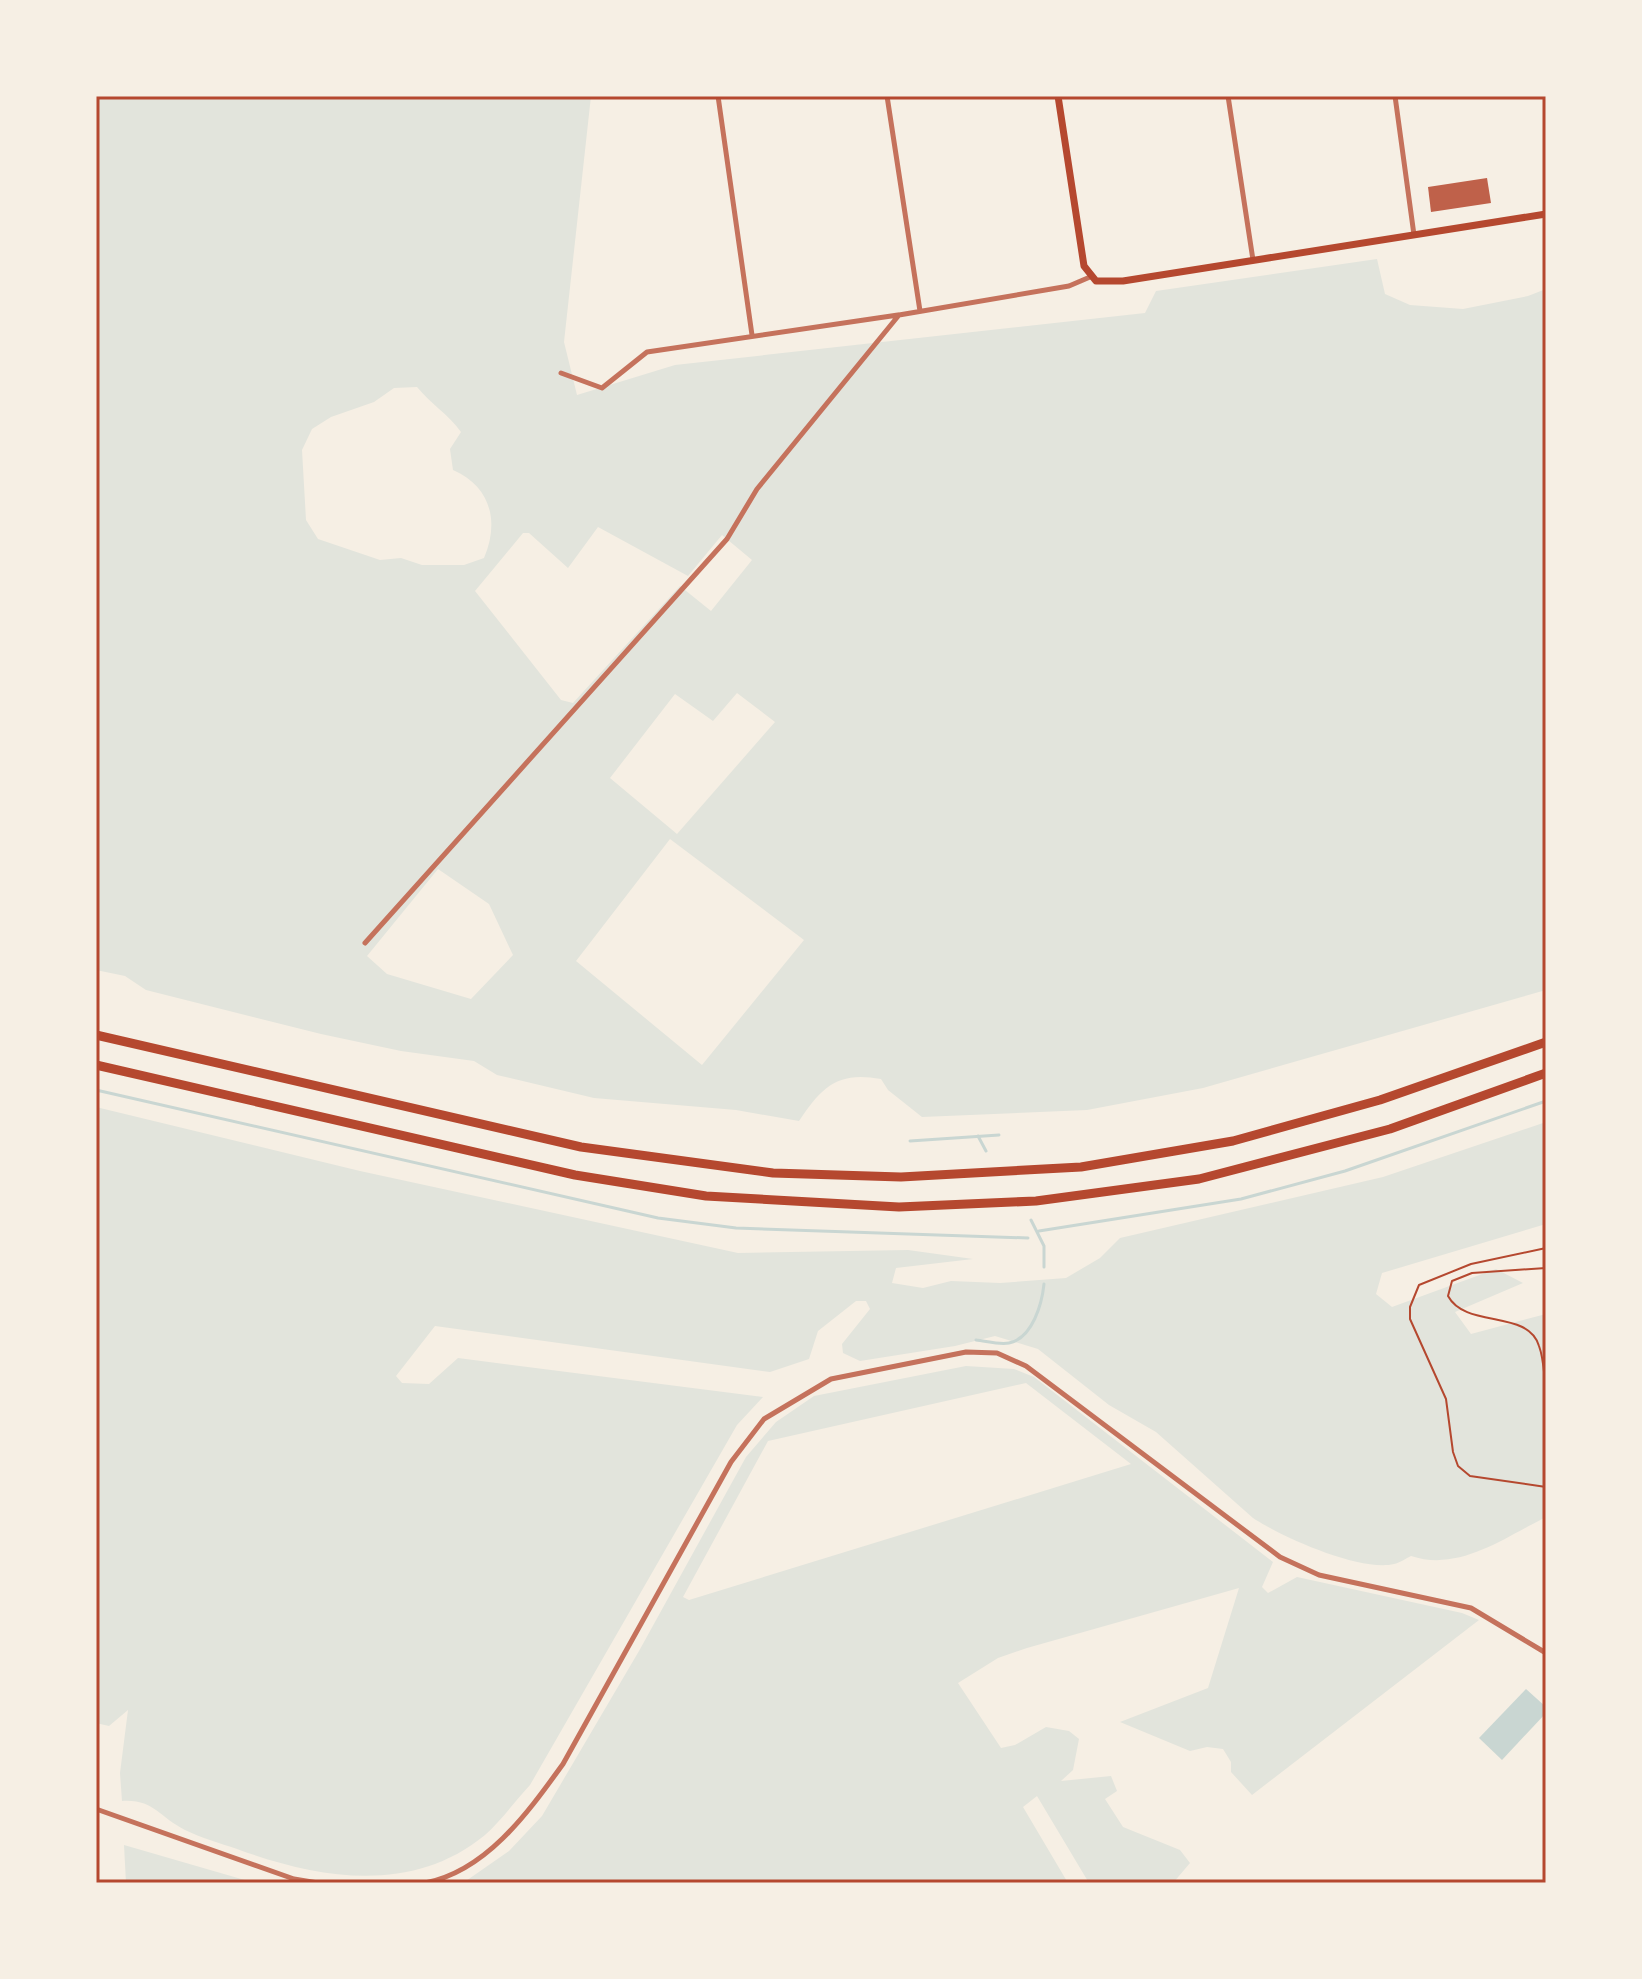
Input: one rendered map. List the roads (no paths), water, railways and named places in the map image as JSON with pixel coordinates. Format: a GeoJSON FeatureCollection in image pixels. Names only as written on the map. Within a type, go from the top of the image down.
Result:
{"type":"FeatureCollection","features":[{"type":"Feature","properties":{"kind":"highway"},"geometry":{"type":"LineString","coordinates":[[96,1035],[581,1147],[759,1172],[889,1177],[1081,1167],[1140,1160],[1233,1141],[1380,1100],[1546,1042]]}},
{"type":"Feature","properties":{"kind":"highway"},"geometry":{"type":"LineString","coordinates":[[96,1065],[575,1175],[706,1196],[899,1207],[1036,1201],[1199,1179],[1390,1129],[1546,1073]]}},
{"type":"Feature","properties":{"kind":"main road"},"geometry":{"type":"LineString","coordinates":[[1058,96],[1084,266],[1090,277],[1104,282],[1546,214]]}},
{"type":"Feature","properties":{"kind":"street"},"geometry":{"type":"LineString","coordinates":[[718,96],[752,335]]}},
{"type":"Feature","properties":{"kind":"street"},"geometry":{"type":"LineString","coordinates":[[887,96],[920,311]]}},
{"type":"Feature","properties":{"kind":"street"},"geometry":{"type":"LineString","coordinates":[[1228,96],[1253,260]]}},
{"type":"Feature","properties":{"kind":"street"},"geometry":{"type":"LineString","coordinates":[[1395,96],[1414,235]]}},
{"type":"Feature","properties":{"kind":"street"},"geometry":{"type":"LineString","coordinates":[[561,373],[602,388],[647,352],[899,315],[1069,286],[1090,277]]}},
{"type":"Feature","properties":{"kind":"street"},"geometry":{"type":"LineString","coordinates":[[365,943],[727,539],[757,489],[899,315]]}},
{"type":"Feature","properties":{"kind":"street"},"geometry":{"type":"LineString","coordinates":[[425,1883],[450,1874],[491,1849],[530,1810],[563,1764],[731,1462],[764,1419],[831,1379],[874,1370],[966,1352],[997,1353],[1026,1366],[1280,1557],[1319,1575],[1471,1608],[1546,1653]]}},
{"type":"Feature","properties":{"kind":"street"},"geometry":{"type":"LineString","coordinates":[[96,1809],[294,1879],[318,1883]]}},
{"type":"Feature","properties":{"kind":"waterway"},"geometry":{"type":"LineString","coordinates":[[96,1090],[658,1218],[736,1228],[1028,1238]]}},
{"type":"Feature","properties":{"kind":"waterway"},"geometry":{"type":"LineString","coordinates":[[1039,1231],[1241,1199],[1345,1171],[1546,1101]]}},
{"type":"Feature","properties":{"kind":"waterway"},"geometry":{"type":"LineString","coordinates":[[910,1141],[999,1135]]}},
{"type":"Feature","properties":{"kind":"waterway"},"geometry":{"type":"LineString","coordinates":[[978,1136],[986,1151]]}},
{"type":"Feature","properties":{"kind":"waterway"},"geometry":{"type":"LineString","coordinates":[[1031,1220],[1044,1246],[1044,1267]]}},
{"type":"Feature","properties":{"kind":"waterway"},"geometry":{"type":"LineString","coordinates":[[976,1340],[997,1343],[1017,1340],[1035,1319],[1044,1284]]}}]}
